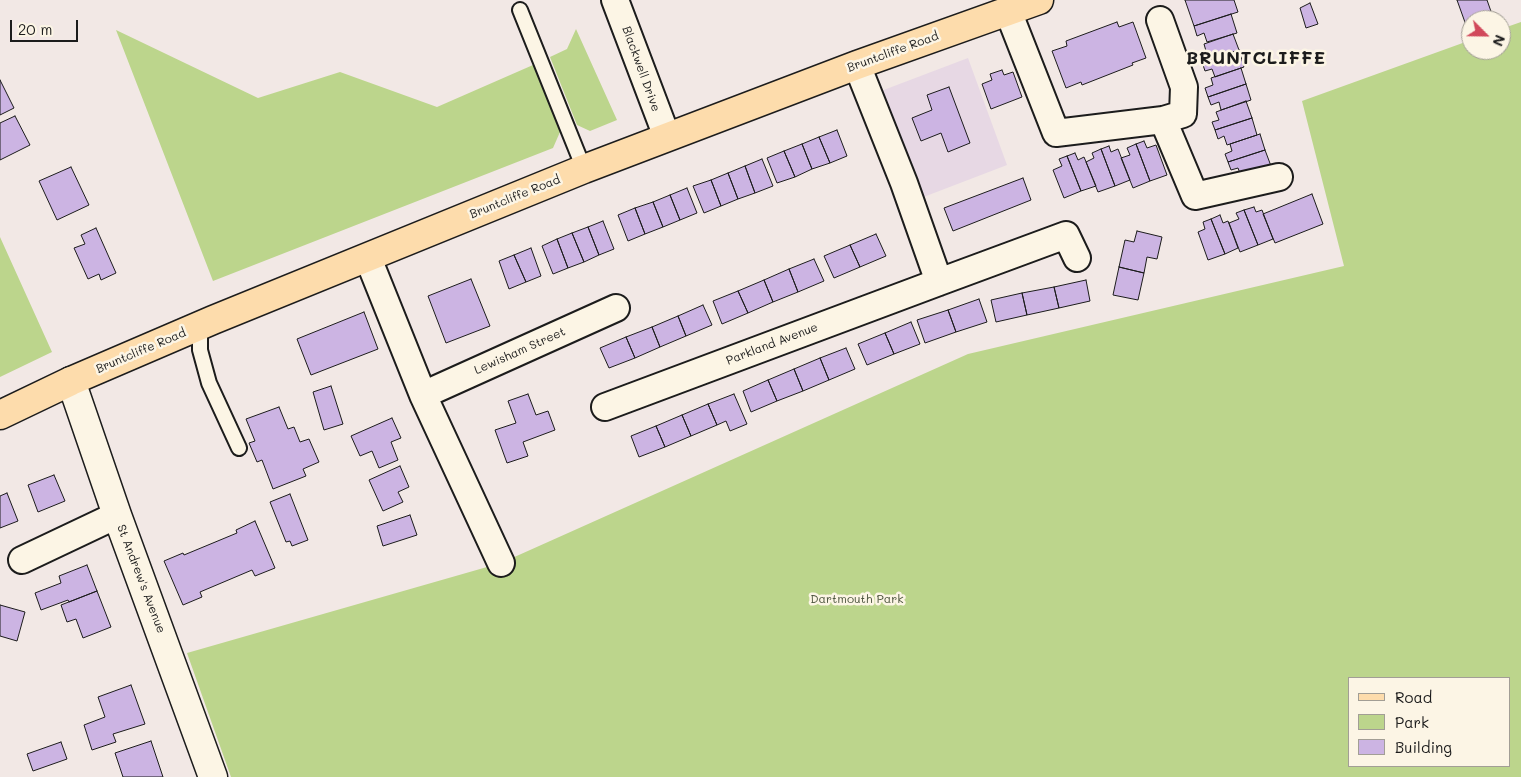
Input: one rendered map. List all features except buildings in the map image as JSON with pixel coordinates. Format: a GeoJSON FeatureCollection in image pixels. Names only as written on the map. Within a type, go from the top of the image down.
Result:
{"type":"FeatureCollection","features":[{"type":"Feature","properties":{"kind":"main road","name":"Bruntcliffe Road"},"geometry":{"type":"LineString","coordinates":[[0,414],[71,381],[200,326],[584,169],[857,65],[1038,0]]}},
{"type":"Feature","properties":{"kind":"street","name":"Blackwell Drive"},"geometry":{"type":"LineString","coordinates":[[615,0],[667,138]]}},
{"type":"Feature","properties":{"kind":"street"},"geometry":{"type":"LineString","coordinates":[[1008,10],[1056,133],[1163,120],[1183,114],[1184,87],[1160,20]]}},
{"type":"Feature","properties":{"kind":"street"},"geometry":{"type":"LineString","coordinates":[[857,65],[904,183],[939,282]]}},
{"type":"Feature","properties":{"kind":"street"},"geometry":{"type":"LineString","coordinates":[[1163,120],[1195,196],[1279,177]]}},
{"type":"Feature","properties":{"kind":"street","name":"Parkland Avenue"},"geometry":{"type":"LineString","coordinates":[[605,407],[939,282],[1063,225],[1076,258]]}},
{"type":"Feature","properties":{"kind":"street"},"geometry":{"type":"LineString","coordinates":[[368,258],[423,394],[501,563]]}},
{"type":"Feature","properties":{"kind":"street","name":"Lewisham Street"},"geometry":{"type":"LineString","coordinates":[[423,394],[616,308]]}},
{"type":"Feature","properties":{"kind":"street","name":"St Andrew's Avenue"},"geometry":{"type":"LineString","coordinates":[[71,381],[117,515],[214,777]]}},
{"type":"Feature","properties":{"kind":"street"},"geometry":{"type":"LineString","coordinates":[[22,560],[117,515]]}},
{"type":"Feature","properties":{"kind":"lane"},"geometry":{"type":"LineString","coordinates":[[520,10],[584,169]]}},
{"type":"Feature","properties":{"kind":"lane"},"geometry":{"type":"LineString","coordinates":[[200,326],[200,350],[208,383],[239,448]]}},
{"type":"Feature","properties":{"kind":"shaded area"},"geometry":{"type":"Polygon","coordinates":[[[968,58],[1007,165],[921,198],[881,91],[968,58]]]}},
{"type":"Feature","properties":{"kind":"green space","name":"Dartmouth Park"},"geometry":{"type":"Polygon","coordinates":[[[1521,22],[1521,777],[231,777],[187,653],[501,563],[968,354],[1344,266],[1302,101],[1461,44],[1461,60],[1511,60],[1511,26],[1521,22]]]}},
{"type":"Feature","properties":{"kind":"green space"},"geometry":{"type":"Polygon","coordinates":[[[576,29],[617,120],[590,131],[577,125],[550,57],[567,49],[576,29]]]}},
{"type":"Feature","properties":{"kind":"green space"},"geometry":{"type":"Polygon","coordinates":[[[116,30],[258,98],[340,72],[437,107],[533,65],[560,132],[553,148],[213,281],[116,30]]]}},
{"type":"Feature","properties":{"kind":"green space"},"geometry":{"type":"Polygon","coordinates":[[[0,237],[52,352],[0,377],[0,237]]]}},
{"type":"Feature","properties":{"kind":"district","name":"BRUNTCLIFFE"},"geometry":{"type":"Point","coordinates":[1256,58]}}]}
